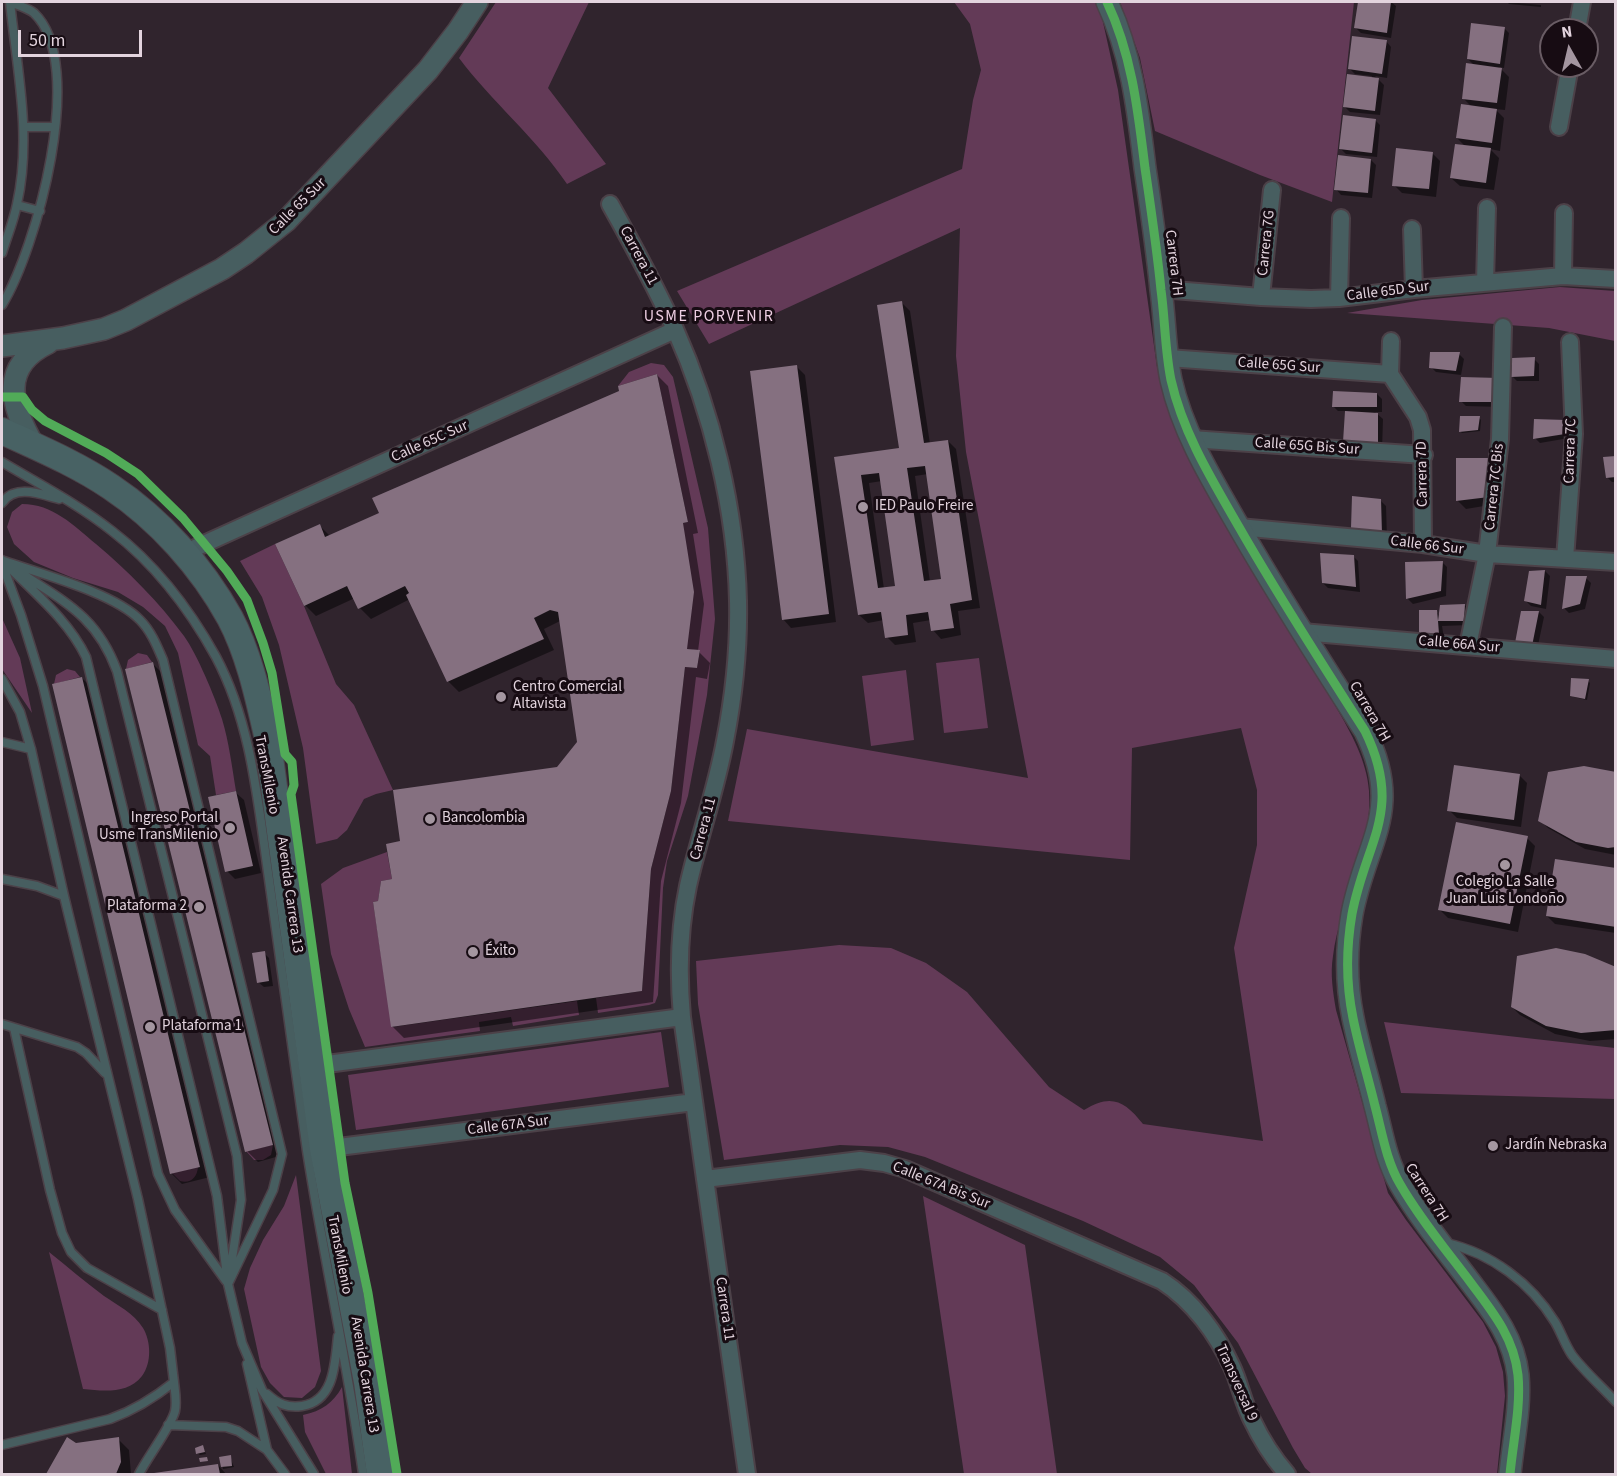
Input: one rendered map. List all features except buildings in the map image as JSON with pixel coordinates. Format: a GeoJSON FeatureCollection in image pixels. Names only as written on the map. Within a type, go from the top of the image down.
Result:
{"type":"FeatureCollection","features":[{"type":"Feature","properties":{"kind":"main road","name":"Avenida Carrera 13"},"geometry":{"type":"LineString","coordinates":[[2,430],[61,458],[112,488],[158,526],[184,553],[211,588],[230,618],[245,653],[267,735],[323,1149],[367,1382],[380,1474]]}},
{"type":"Feature","properties":{"kind":"street","name":"Calle 65 Sur"},"geometry":{"type":"LineString","coordinates":[[2,346],[63,338],[104,329],[126,320],[222,269],[268,237],[286,221],[428,70],[459,31],[477,2]]}},
{"type":"Feature","properties":{"kind":"street","name":"Carrera 7H"},"geometry":{"type":"LineString","coordinates":[[1107,2],[1122,37],[1133,82],[1171,379],[1191,439],[1239,526],[1376,752],[1382,775],[1381,820],[1358,893],[1349,934],[1347,966],[1353,1018],[1391,1167],[1414,1208],[1498,1320],[1511,1346],[1517,1367],[1519,1389],[1510,1474]]}},
{"type":"Feature","properties":{"kind":"street"},"geometry":{"type":"LineString","coordinates":[[1579,18],[1582,2]]}},
{"type":"Feature","properties":{"kind":"street"},"geometry":{"type":"LineString","coordinates":[[1559,127],[1568,78]]}},
{"type":"Feature","properties":{"kind":"street","name":"Carrera 7G"},"geometry":{"type":"LineString","coordinates":[[1261,297],[1272,190]]}},
{"type":"Feature","properties":{"kind":"street","name":"Carrera 11"},"geometry":{"type":"LineString","coordinates":[[610,204],[675,330],[701,399],[719,466],[732,533],[738,601],[735,670],[725,740],[710,807],[688,887],[680,949],[679,987],[747,1474]]}},
{"type":"Feature","properties":{"kind":"street"},"geometry":{"type":"LineString","coordinates":[[1485,282],[1487,208]]}},
{"type":"Feature","properties":{"kind":"street"},"geometry":{"type":"LineString","coordinates":[[1563,276],[1564,213]]}},
{"type":"Feature","properties":{"kind":"street"},"geometry":{"type":"LineString","coordinates":[[1339,298],[1341,218]]}},
{"type":"Feature","properties":{"kind":"street"},"geometry":{"type":"LineString","coordinates":[[1412,229],[1414,289]]}},
{"type":"Feature","properties":{"kind":"street","name":"Calle 65D Sur"},"geometry":{"type":"LineString","coordinates":[[1161,289],[1261,297],[1339,298],[1563,276],[1616,279]]}},
{"type":"Feature","properties":{"kind":"street","name":"Carrera 7C Bis"},"geometry":{"type":"LineString","coordinates":[[1468,646],[1487,554],[1500,439],[1503,327]]}},
{"type":"Feature","properties":{"kind":"street","name":"Calle 65C Sur"},"geometry":{"type":"LineString","coordinates":[[184,553],[675,330]]}},
{"type":"Feature","properties":{"kind":"street","name":"Calle 65 Sur"},"geometry":{"type":"LineString","coordinates":[[34,446],[16,413],[10,397],[9,385],[15,369],[28,355],[41,346],[63,338]]}},
{"type":"Feature","properties":{"kind":"street"},"geometry":{"type":"LineString","coordinates":[[1390,374],[1391,341]]}},
{"type":"Feature","properties":{"kind":"street","name":"Carrera 7C"},"geometry":{"type":"LineString","coordinates":[[1565,559],[1574,434],[1570,342]]}},
{"type":"Feature","properties":{"kind":"street","name":"Calle 65G Sur"},"geometry":{"type":"LineString","coordinates":[[1168,358],[1390,374]]}},
{"type":"Feature","properties":{"kind":"street","name":"Carrera 7D"},"geometry":{"type":"LineString","coordinates":[[1390,374],[1418,417],[1422,430],[1423,544]]}},
{"type":"Feature","properties":{"kind":"street","name":"Calle 65G Bis Sur"},"geometry":{"type":"LineString","coordinates":[[1191,439],[1424,455]]}},
{"type":"Feature","properties":{"kind":"street","name":"Calle 66 Sur"},"geometry":{"type":"LineString","coordinates":[[1239,526],[1423,544],[1487,554],[1616,562]]}},
{"type":"Feature","properties":{"kind":"street","name":"Calle 66A Sur"},"geometry":{"type":"LineString","coordinates":[[1302,632],[1616,659]]}},
{"type":"Feature","properties":{"kind":"street"},"geometry":{"type":"LineString","coordinates":[[312,1066],[682,1017]]}},
{"type":"Feature","properties":{"kind":"street","name":"Calle 67A Sur"},"geometry":{"type":"LineString","coordinates":[[323,1149],[694,1102]]}},
{"type":"Feature","properties":{"kind":"street","name":"Calle 67A Bis Sur"},"geometry":{"type":"LineString","coordinates":[[705,1179],[860,1160],[884,1163],[905,1168],[1162,1281]]}},
{"type":"Feature","properties":{"kind":"street","name":"Transversal 9"},"geometry":{"type":"LineString","coordinates":[[1162,1281],[1184,1297],[1216,1340],[1232,1367],[1251,1418],[1283,1469]]}},
{"type":"Feature","properties":{"kind":"lane"},"geometry":{"type":"LineString","coordinates":[[2,252],[17,205],[22,179],[24,127],[10,2],[33,12],[52,43],[56,73],[55,127],[50,168],[40,211],[15,280],[2,305]]}},
{"type":"Feature","properties":{"kind":"lane"},"geometry":{"type":"LineString","coordinates":[[24,127],[55,127]]}},
{"type":"Feature","properties":{"kind":"lane"},"geometry":{"type":"LineString","coordinates":[[17,205],[40,211]]}},
{"type":"Feature","properties":{"kind":"lane","name":"TransMilenio"},"geometry":{"type":"LineString","coordinates":[[2,462],[71,502],[113,531],[152,567],[192,618],[217,659],[233,697],[253,769],[307,1151],[353,1401],[363,1474]]}},
{"type":"Feature","properties":{"kind":"lane","name":"TransMilenio"},"geometry":{"type":"LineString","coordinates":[[2,502],[14,493],[22,492],[71,502]]}},
{"type":"Feature","properties":{"kind":"lane"},"geometry":{"type":"LineString","coordinates":[[2,561],[69,630],[79,644],[90,671],[217,1196],[228,1284],[267,1450]]}},
{"type":"Feature","properties":{"kind":"lane"},"geometry":{"type":"LineString","coordinates":[[2,561],[106,597],[122,606],[140,619],[154,638],[163,660],[282,1154],[273,1190],[228,1284]]}},
{"type":"Feature","properties":{"kind":"lane"},"geometry":{"type":"LineString","coordinates":[[2,561],[43,686],[158,1174],[175,1210],[228,1284]]}},
{"type":"Feature","properties":{"kind":"lane"},"geometry":{"type":"LineString","coordinates":[[2,561],[87,619],[110,651],[117,671],[237,1156],[240,1200],[228,1284]]}},
{"type":"Feature","properties":{"kind":"lane"},"geometry":{"type":"LineString","coordinates":[[2,679],[20,712],[31,749],[64,896],[138,1199],[170,1348],[175,1410],[139,1474]]}},
{"type":"Feature","properties":{"kind":"lane"},"geometry":{"type":"LineString","coordinates":[[2,742],[31,749]]}},
{"type":"Feature","properties":{"kind":"lane"},"geometry":{"type":"LineString","coordinates":[[2,879],[37,886],[64,896]]}},
{"type":"Feature","properties":{"kind":"lane"},"geometry":{"type":"LineString","coordinates":[[2,1024],[77,1047],[86,1053],[107,1076]]}},
{"type":"Feature","properties":{"kind":"lane"},"geometry":{"type":"LineString","coordinates":[[14,1028],[50,1190],[62,1233],[71,1252],[87,1268],[162,1310]]}},
{"type":"Feature","properties":{"kind":"lane"},"geometry":{"type":"LineString","coordinates":[[1440,1241],[1475,1252],[1522,1281],[1550,1314],[1571,1353],[1616,1402]]}},
{"type":"Feature","properties":{"kind":"lane","name":"TransMilenio"},"geometry":{"type":"LineString","coordinates":[[262,1390],[281,1405],[288,1407],[311,1404],[326,1392],[331,1380],[347,1275]]}},
{"type":"Feature","properties":{"kind":"lane"},"geometry":{"type":"LineString","coordinates":[[242,1343],[262,1390],[314,1474]]}},
{"type":"Feature","properties":{"kind":"lane"},"geometry":{"type":"LineString","coordinates":[[2,1445],[128,1413],[157,1396],[174,1382]]}},
{"type":"Feature","properties":{"kind":"lane"},"geometry":{"type":"LineString","coordinates":[[168,1425],[226,1427],[238,1431],[267,1450],[285,1474]]}},
{"type":"Feature","properties":{"kind":"shaded area"},"geometry":{"type":"Polygon","coordinates":[[[496,2],[589,2],[548,88],[606,164],[567,184],[542,151],[485,90],[459,58],[496,2]]]}},
{"type":"Feature","properties":{"kind":"shaded area"},"geometry":{"type":"Polygon","coordinates":[[[954,2],[1098,2],[1099,4],[1118,90],[1157,367],[1170,410],[1215,505],[1342,717],[1357,748],[1368,780],[1369,812],[1366,833],[1342,915],[1332,963],[1336,1010],[1388,1193],[1483,1322],[1496,1347],[1503,1372],[1505,1396],[1497,1474],[1312,1474],[1305,1468],[1293,1448],[1238,1343],[1194,1285],[1160,1257],[1083,1221],[925,1157],[888,1147],[840,1145],[724,1160],[698,1004],[696,961],[839,945],[891,948],[926,963],[967,992],[1049,1087],[1084,1110],[1102,1102],[1117,1102],[1130,1110],[1143,1124],[1263,1141],[1234,948],[1257,845],[1257,790],[1241,728],[1132,748],[1130,860],[728,821],[747,729],[1028,778],[966,452],[956,356],[960,228],[709,344],[677,291],[962,169],[973,100],[981,70],[970,24],[954,2]]]}},
{"type":"Feature","properties":{"kind":"shaded area"},"geometry":{"type":"Polygon","coordinates":[[[1120,2],[1354,2],[1332,202],[1155,131],[1140,58],[1120,2]]]}},
{"type":"Feature","properties":{"kind":"shaded area"},"geometry":{"type":"Polygon","coordinates":[[[1560,287],[1615,291],[1615,341],[1549,328],[1347,313],[1422,300],[1560,287]]]}},
{"type":"Feature","properties":{"kind":"shaded area"},"geometry":{"type":"Polygon","coordinates":[[[651,363],[664,365],[673,377],[708,528],[715,619],[707,695],[688,796],[667,861],[663,888],[658,995],[655,1003],[649,1005],[598,1013],[596,998],[642,991],[651,869],[671,791],[685,667],[697,668],[700,651],[687,649],[683,523],[688,522],[657,374],[618,386],[629,372],[651,363]]]}},
{"type":"Feature","properties":{"kind":"shaded area"},"geometry":{"type":"Polygon","coordinates":[[[22,504],[53,512],[79,530],[143,587],[184,636],[205,676],[222,719],[236,791],[216,795],[210,756],[198,745],[178,653],[165,626],[143,607],[118,592],[73,578],[34,562],[14,544],[7,527],[12,512],[22,504]]]}},
{"type":"Feature","properties":{"kind":"shaded area"},"geometry":{"type":"Polygon","coordinates":[[[275,544],[304,606],[336,684],[354,705],[393,790],[364,799],[347,830],[337,839],[316,844],[303,748],[279,645],[262,597],[240,561],[275,544]]]}},
{"type":"Feature","properties":{"kind":"shaded area"},"geometry":{"type":"Polygon","coordinates":[[[2,618],[20,658],[32,713],[2,669],[2,618]]]}},
{"type":"Feature","properties":{"kind":"shaded area"},"geometry":{"type":"Polygon","coordinates":[[[138,653],[147,655],[152,662],[126,669],[128,660],[138,653]]]}},
{"type":"Feature","properties":{"kind":"shaded area"},"geometry":{"type":"Polygon","coordinates":[[[979,658],[988,728],[944,733],[936,663],[979,658]]]}},
{"type":"Feature","properties":{"kind":"shaded area"},"geometry":{"type":"Polygon","coordinates":[[[67,669],[75,671],[80,677],[54,684],[56,675],[67,669]]]}},
{"type":"Feature","properties":{"kind":"shaded area"},"geometry":{"type":"Polygon","coordinates":[[[906,670],[914,740],[871,746],[862,676],[906,670]]]}},
{"type":"Feature","properties":{"kind":"shaded area"},"geometry":{"type":"Polygon","coordinates":[[[387,852],[392,879],[381,881],[378,901],[373,902],[392,1027],[577,1001],[579,1015],[513,1026],[511,1017],[479,1022],[480,1031],[365,1047],[349,1009],[331,954],[321,884],[343,868],[387,852]]]}},
{"type":"Feature","properties":{"kind":"shaded area"},"geometry":{"type":"Polygon","coordinates":[[[1384,1022],[1615,1048],[1615,1099],[1401,1093],[1384,1022]]]}},
{"type":"Feature","properties":{"kind":"shaded area"},"geometry":{"type":"Polygon","coordinates":[[[661,1032],[669,1087],[356,1130],[348,1075],[661,1032]]]}},
{"type":"Feature","properties":{"kind":"shaded area"},"geometry":{"type":"Polygon","coordinates":[[[273,1145],[271,1155],[263,1160],[254,1160],[246,1151],[273,1145]]]}},
{"type":"Feature","properties":{"kind":"shaded area"},"geometry":{"type":"Polygon","coordinates":[[[198,1167],[195,1177],[187,1182],[180,1181],[172,1173],[198,1167]]]}},
{"type":"Feature","properties":{"kind":"shaded area"},"geometry":{"type":"Polygon","coordinates":[[[296,1175],[321,1371],[315,1387],[302,1398],[284,1397],[270,1383],[261,1367],[244,1289],[250,1268],[263,1240],[284,1206],[296,1175]]]}},
{"type":"Feature","properties":{"kind":"shaded area"},"geometry":{"type":"Polygon","coordinates":[[[923,1196],[1025,1245],[1057,1474],[964,1474],[923,1196]]]}},
{"type":"Feature","properties":{"kind":"shaded area"},"geometry":{"type":"Polygon","coordinates":[[[49,1252],[130,1314],[143,1328],[149,1345],[148,1365],[142,1376],[130,1386],[115,1390],[83,1389],[49,1252]]]}},
{"type":"Feature","properties":{"kind":"shaded area"},"geometry":{"type":"Polygon","coordinates":[[[342,1387],[352,1474],[326,1474],[305,1432],[303,1415],[326,1406],[342,1387]]]}},
{"type":"Feature","properties":{"kind":"cycle path"},"geometry":{"type":"LineString","coordinates":[[1107,2],[1116,22],[1133,84],[1156,244],[1169,369],[1176,400],[1199,456],[1219,492],[1285,605],[1365,731],[1376,759],[1381,783],[1382,805],[1373,845],[1358,888],[1349,940],[1348,979],[1353,1018],[1385,1146],[1395,1175],[1425,1222],[1494,1315],[1512,1349],[1518,1375],[1518,1399],[1510,1474]]}},
{"type":"Feature","properties":{"kind":"cycle path"},"geometry":{"type":"LineString","coordinates":[[2,397],[23,397],[32,410],[45,421],[106,453],[138,474],[183,518],[227,571],[247,600],[263,643],[272,673],[285,754],[292,762],[294,785],[291,794],[345,1183],[368,1293],[397,1474]]}},
{"type":"Feature","properties":{"kind":"place","name":"IED Paulo Freire"},"geometry":{"type":"Point","coordinates":[863,507]}},
{"type":"Feature","properties":{"kind":"place","name":"Centro Comercial Altavista"},"geometry":{"type":"Point","coordinates":[501,697]}},
{"type":"Feature","properties":{"kind":"place","name":"Bancolombia"},"geometry":{"type":"Point","coordinates":[430,819]}},
{"type":"Feature","properties":{"kind":"place","name":"Ingreso Portal Usme TransMilenio"},"geometry":{"type":"Point","coordinates":[230,828]}},
{"type":"Feature","properties":{"kind":"place","name":"Colegio La Salle Juan Luis Londoño"},"geometry":{"type":"Point","coordinates":[1505,865]}},
{"type":"Feature","properties":{"kind":"place","name":"Plataforma 2"},"geometry":{"type":"Point","coordinates":[199,907]}},
{"type":"Feature","properties":{"kind":"place","name":"Éxito"},"geometry":{"type":"Point","coordinates":[473,952]}},
{"type":"Feature","properties":{"kind":"place","name":"Plataforma 1"},"geometry":{"type":"Point","coordinates":[150,1027]}},
{"type":"Feature","properties":{"kind":"place","name":"Jardín Nebraska"},"geometry":{"type":"Point","coordinates":[1493,1146]}},
{"type":"Feature","properties":{"kind":"district","name":"USME PORVENIR"},"geometry":{"type":"Point","coordinates":[709,317]}}]}
